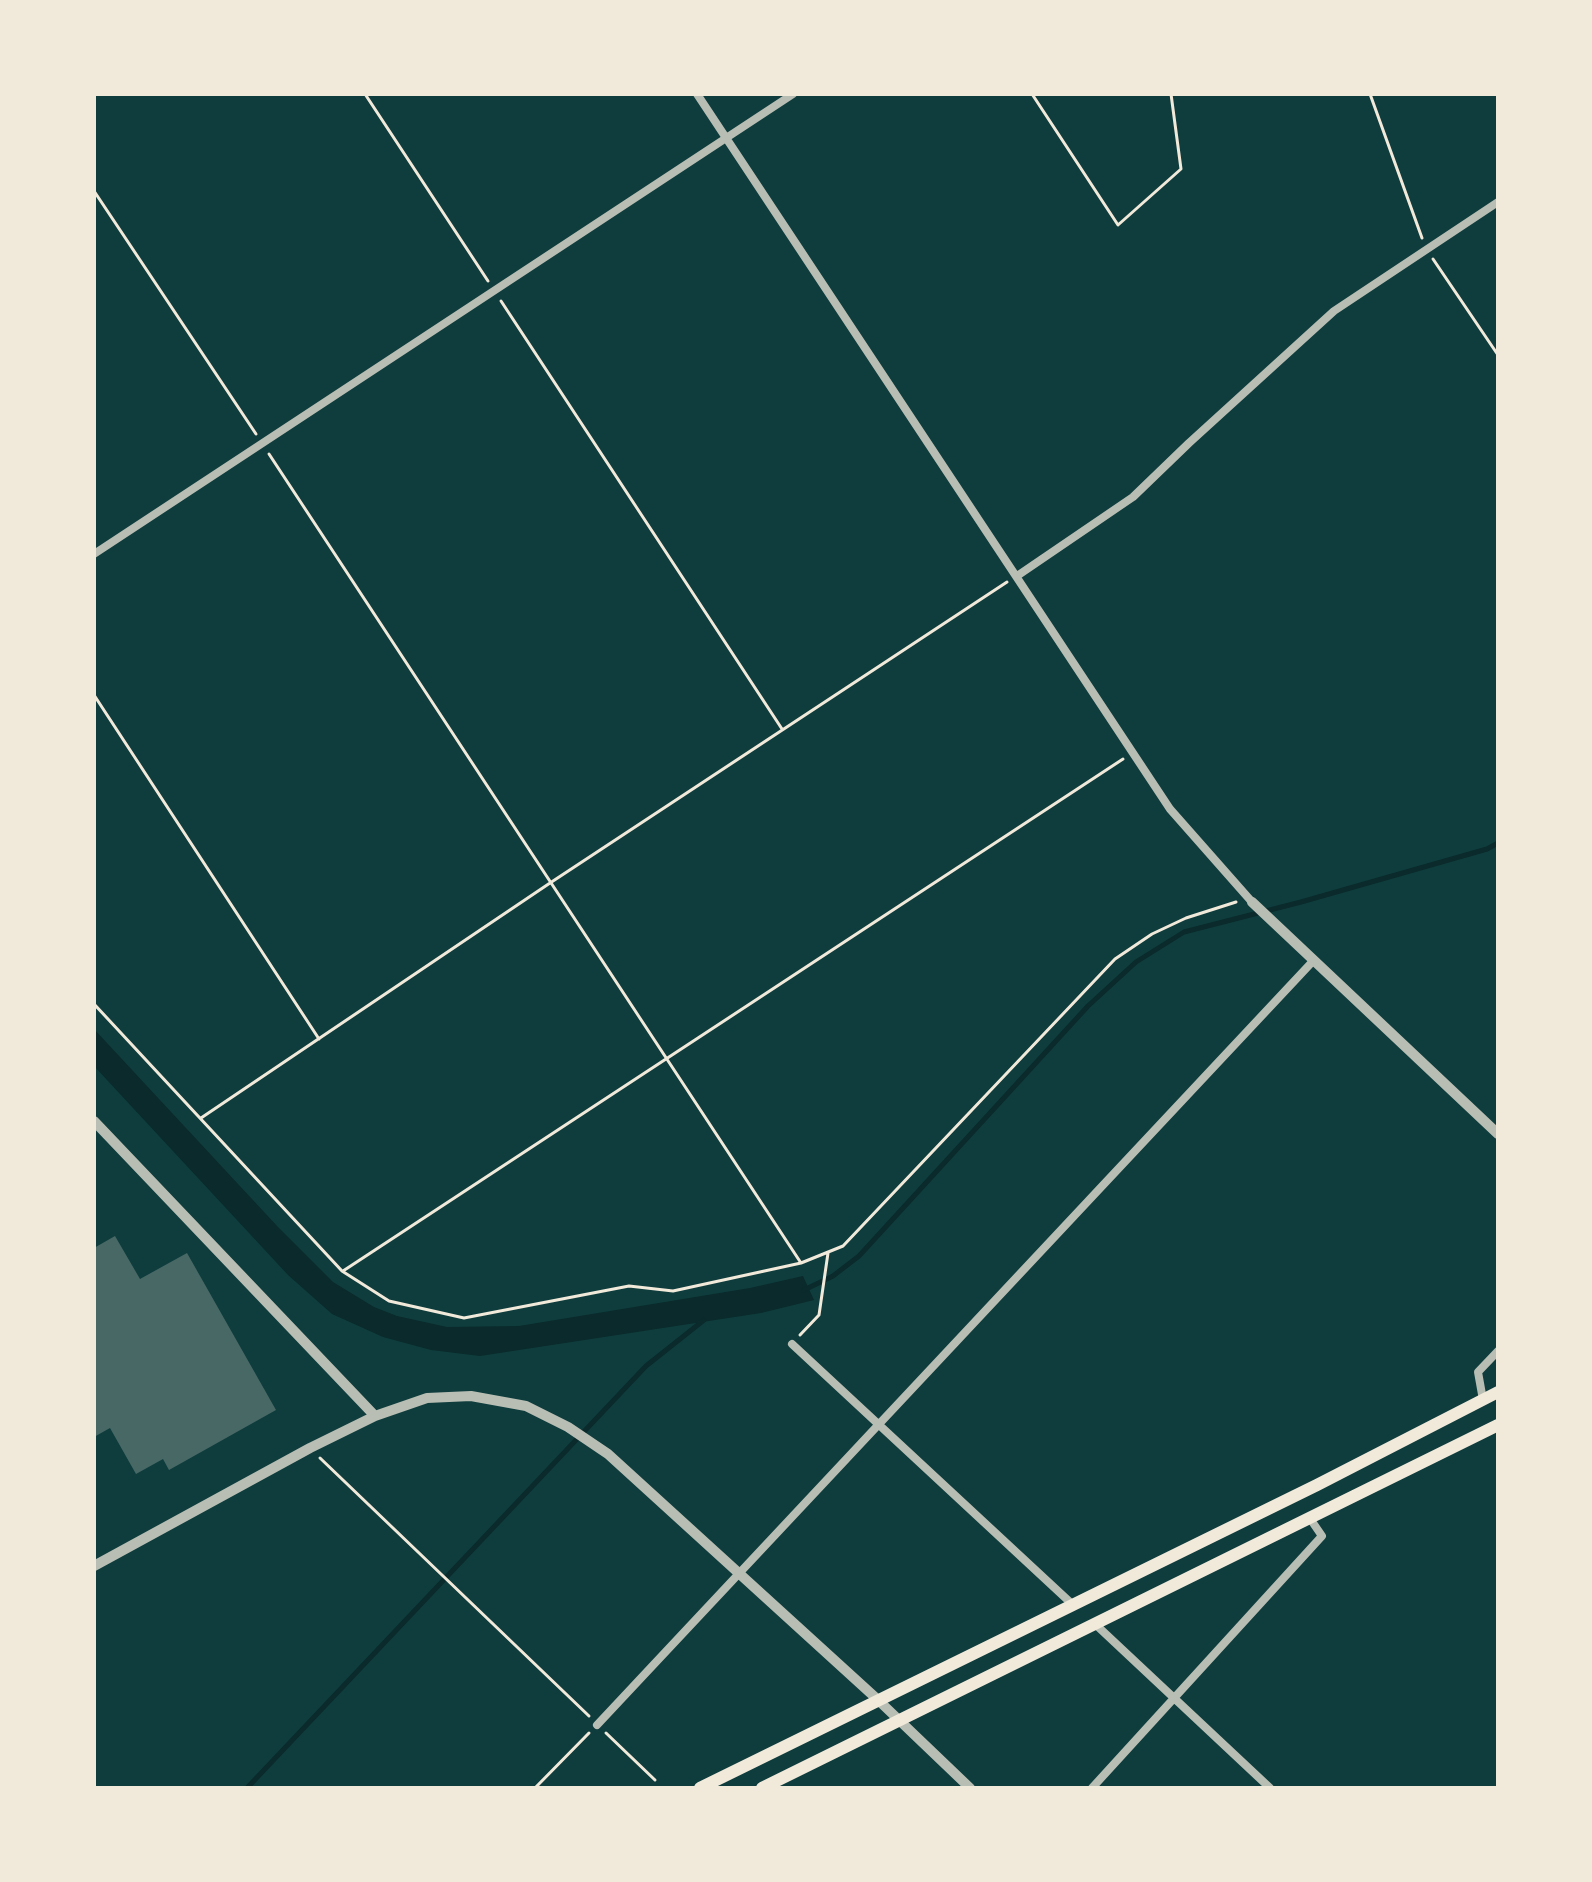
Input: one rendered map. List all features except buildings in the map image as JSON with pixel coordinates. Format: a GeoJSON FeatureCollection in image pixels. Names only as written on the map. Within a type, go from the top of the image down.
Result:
{"type":"FeatureCollection","features":[{"type":"Feature","properties":{"kind":"main road"},"geometry":{"type":"LineString","coordinates":[[700,1788],[1317,1485],[1498,1392]]}},
{"type":"Feature","properties":{"kind":"main road"},"geometry":{"type":"LineString","coordinates":[[762,1788],[1498,1425]]}},
{"type":"Feature","properties":{"kind":"street"},"geometry":{"type":"LineString","coordinates":[[697,94],[1170,809],[1250,900],[1498,1134]]}},
{"type":"Feature","properties":{"kind":"street"},"geometry":{"type":"LineString","coordinates":[[94,554],[793,94]]}},
{"type":"Feature","properties":{"kind":"street"},"geometry":{"type":"LineString","coordinates":[[1017,576],[1133,497],[1334,311],[1498,202]]}},
{"type":"Feature","properties":{"kind":"street"},"geometry":{"type":"LineString","coordinates":[[597,1725],[1314,960]]}},
{"type":"Feature","properties":{"kind":"street"},"geometry":{"type":"LineString","coordinates":[[94,1121],[375,1416]]}},
{"type":"Feature","properties":{"kind":"street"},"geometry":{"type":"LineString","coordinates":[[792,1344],[1072,1604]]}},
{"type":"Feature","properties":{"kind":"street"},"geometry":{"type":"LineString","coordinates":[[1483,1400],[1478,1372],[1498,1351]]}},
{"type":"Feature","properties":{"kind":"street"},"geometry":{"type":"LineString","coordinates":[[94,1566],[375,1416],[427,1398],[471,1396],[526,1406],[568,1427],[608,1454],[970,1788]]}},
{"type":"Feature","properties":{"kind":"street"},"geometry":{"type":"LineString","coordinates":[[1092,1788],[1322,1536],[1309,1517]]}},
{"type":"Feature","properties":{"kind":"street"},"geometry":{"type":"LineString","coordinates":[[1094,1623],[1270,1788]]}},
{"type":"Feature","properties":{"kind":"path"},"geometry":{"type":"LineString","coordinates":[[365,94],[783,730]]}},
{"type":"Feature","properties":{"kind":"path"},"geometry":{"type":"LineString","coordinates":[[1032,94],[1118,225],[1181,169],[1171,94]]}},
{"type":"Feature","properties":{"kind":"path"},"geometry":{"type":"LineString","coordinates":[[1370,94],[1427,251],[1498,355]]}},
{"type":"Feature","properties":{"kind":"path"},"geometry":{"type":"LineString","coordinates":[[94,191],[801,1263]]}},
{"type":"Feature","properties":{"kind":"path"},"geometry":{"type":"LineString","coordinates":[[201,1118],[550,883],[1017,576]]}},
{"type":"Feature","properties":{"kind":"path"},"geometry":{"type":"LineString","coordinates":[[94,695],[319,1039]]}},
{"type":"Feature","properties":{"kind":"path"},"geometry":{"type":"LineString","coordinates":[[342,1271],[1133,753]]}},
{"type":"Feature","properties":{"kind":"path"},"geometry":{"type":"LineString","coordinates":[[94,1004],[342,1271],[389,1301],[464,1318],[629,1286],[673,1291],[801,1263],[843,1246],[1115,959],[1152,934],[1186,918],[1250,900]]}},
{"type":"Feature","properties":{"kind":"path"},"geometry":{"type":"LineString","coordinates":[[792,1344],[819,1315],[828,1253]]}},
{"type":"Feature","properties":{"kind":"path"},"geometry":{"type":"LineString","coordinates":[[310,1448],[655,1780]]}},
{"type":"Feature","properties":{"kind":"path"},"geometry":{"type":"LineString","coordinates":[[535,1788],[597,1725]]}},
{"type":"Feature","properties":{"kind":"water"},"geometry":{"type":"Polygon","coordinates":[[[94,1029],[333,1282],[374,1307],[397,1316],[447,1327],[519,1326],[750,1288],[803,1276],[814,1300],[761,1313],[480,1356],[431,1350],[383,1337],[332,1314],[288,1275],[94,1066],[94,1029]]]}},
{"type":"Feature","properties":{"kind":"waterway"},"geometry":{"type":"LineString","coordinates":[[804,1290],[833,1276],[859,1256],[1088,1006],[1136,962],[1184,932],[1301,902],[1487,849],[1498,843]]}},
{"type":"Feature","properties":{"kind":"waterway"},"geometry":{"type":"LineString","coordinates":[[247,1788],[646,1366],[704,1320]]}}]}
